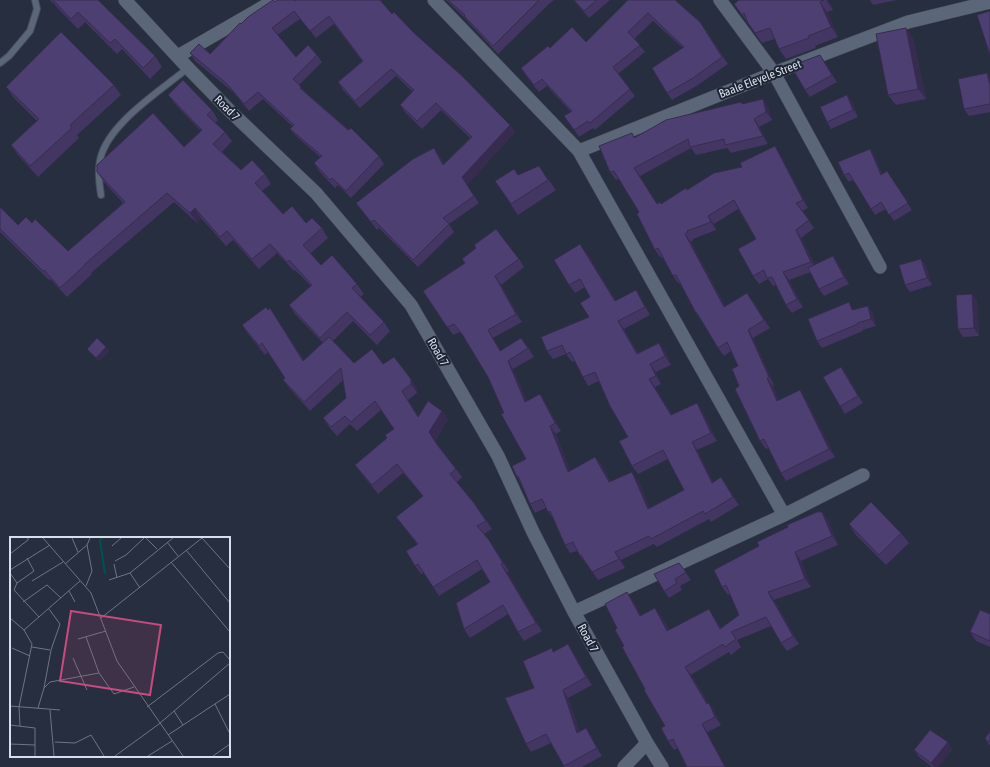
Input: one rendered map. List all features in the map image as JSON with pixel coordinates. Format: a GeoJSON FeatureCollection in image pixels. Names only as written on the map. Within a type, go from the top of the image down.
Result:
{"type":"FeatureCollection","features":[{"type":"Feature","properties":{"kind":"street","name":"Road 7"},"geometry":{"type":"LineString","coordinates":[[125,0],[231,112],[316,193],[411,305],[498,456],[533,532],[574,612],[662,767]]}},
{"type":"Feature","properties":{"kind":"street"},"geometry":{"type":"LineString","coordinates":[[178,56],[275,0]]}},
{"type":"Feature","properties":{"kind":"street"},"geometry":{"type":"LineString","coordinates":[[434,0],[579,151],[784,515]]}},
{"type":"Feature","properties":{"kind":"street"},"geometry":{"type":"LineString","coordinates":[[720,0],[774,73],[880,267]]}},
{"type":"Feature","properties":{"kind":"street","name":"Baale Eleyele Street"},"geometry":{"type":"LineString","coordinates":[[579,151],[774,73],[908,22],[990,2]]}},
{"type":"Feature","properties":{"kind":"street"},"geometry":{"type":"LineString","coordinates":[[574,612],[784,515],[863,475]]}},
{"type":"Feature","properties":{"kind":"street"},"geometry":{"type":"LineString","coordinates":[[624,767],[647,743]]}},
{"type":"Feature","properties":{"kind":"lane"},"geometry":{"type":"LineString","coordinates":[[0,63],[9,56],[30,31],[37,9],[35,0]]}},
{"type":"Feature","properties":{"kind":"lane"},"geometry":{"type":"LineString","coordinates":[[101,195],[99,168],[102,153],[110,139],[124,120],[188,68]]}},
{"type":"Feature","properties":{"kind":"building"},"geometry":{"type":"Polygon","coordinates":[[[53,0],[98,0],[155,56],[143,68],[115,39],[110,43],[78,12],[71,19],[53,0]]]}},
{"type":"Feature","properties":{"kind":"building"},"geometry":{"type":"Polygon","coordinates":[[[273,0],[275,2],[277,0],[380,0],[392,14],[394,12],[414,33],[462,76],[510,125],[462,177],[474,196],[443,218],[449,224],[413,260],[374,220],[371,222],[356,203],[413,159],[434,148],[443,165],[472,137],[436,103],[417,121],[400,105],[414,90],[391,69],[355,101],[338,82],[363,61],[329,16],[310,31],[294,11],[272,28],[296,57],[308,45],[317,55],[293,79],[301,87],[300,88],[348,130],[351,128],[379,156],[346,191],[332,178],[330,180],[314,163],[322,156],[290,129],[294,125],[258,92],[244,104],[228,85],[190,53],[199,44],[210,54],[240,23],[241,24],[248,17],[273,0]]]}},
{"type":"Feature","properties":{"kind":"building"},"geometry":{"type":"Polygon","coordinates":[[[448,0],[539,0],[493,46],[464,16],[465,15],[448,0]]]}},
{"type":"Feature","properties":{"kind":"building"},"geometry":{"type":"Polygon","coordinates":[[[574,0],[597,0],[584,11],[574,0]]]}},
{"type":"Feature","properties":{"kind":"building"},"geometry":{"type":"Polygon","coordinates":[[[628,0],[675,0],[700,22],[722,57],[693,78],[667,93],[652,68],[684,47],[648,13],[628,32],[640,45],[613,67],[630,89],[590,123],[588,121],[574,130],[564,116],[572,111],[542,79],[534,85],[521,68],[548,46],[550,48],[572,27],[586,42],[628,0]]]}},
{"type":"Feature","properties":{"kind":"building"},"geometry":{"type":"Polygon","coordinates":[[[739,0],[824,0],[820,2],[831,27],[808,36],[809,38],[779,49],[770,28],[755,33],[748,23],[744,13],[742,15],[734,4],[739,0]]]}},
{"type":"Feature","properties":{"kind":"building"},"geometry":{"type":"Polygon","coordinates":[[[990,11],[990,55],[977,15],[990,11]]]}},
{"type":"Feature","properties":{"kind":"building"},"geometry":{"type":"Polygon","coordinates":[[[906,28],[918,89],[888,95],[876,34],[906,28]]]}},
{"type":"Feature","properties":{"kind":"building"},"geometry":{"type":"Polygon","coordinates":[[[61,32],[114,85],[70,125],[72,128],[30,166],[11,145],[39,119],[6,87],[61,32]]]}},
{"type":"Feature","properties":{"kind":"building"},"geometry":{"type":"Polygon","coordinates":[[[820,55],[832,75],[805,90],[791,66],[820,55]]]}},
{"type":"Feature","properties":{"kind":"building"},"geometry":{"type":"Polygon","coordinates":[[[987,73],[990,86],[990,104],[964,109],[958,79],[987,73]]]}},
{"type":"Feature","properties":{"kind":"building"},"geometry":{"type":"Polygon","coordinates":[[[183,80],[212,110],[207,115],[225,132],[213,144],[241,170],[252,160],[265,174],[255,183],[283,214],[292,206],[306,223],[312,218],[322,228],[303,245],[321,265],[332,255],[357,284],[352,288],[384,322],[370,335],[347,312],[320,338],[289,305],[312,285],[289,260],[287,262],[270,244],[252,259],[227,231],[220,237],[195,208],[190,213],[167,193],[85,264],[60,288],[44,270],[43,271],[0,229],[0,207],[18,225],[26,217],[32,223],[35,219],[68,251],[125,202],[97,172],[97,165],[153,113],[184,147],[202,130],[168,95],[183,80]]]}},
{"type":"Feature","properties":{"kind":"building"},"geometry":{"type":"Polygon","coordinates":[[[847,95],[853,110],[827,122],[820,107],[847,95]]]}},
{"type":"Feature","properties":{"kind":"building"},"geometry":{"type":"Polygon","coordinates":[[[763,99],[766,112],[754,119],[763,136],[725,145],[724,139],[690,147],[688,139],[634,168],[657,204],[660,202],[661,204],[714,173],[742,167],[740,163],[775,146],[803,200],[796,203],[809,220],[796,230],[811,262],[783,272],[797,299],[786,305],[772,277],[767,278],[764,270],[753,276],[738,249],[756,239],[734,200],[708,216],[711,222],[687,231],[688,232],[685,234],[724,307],[747,293],[764,320],[748,330],[769,377],[767,378],[777,401],[800,390],[829,449],[781,473],[764,439],[760,441],[735,389],[739,386],[732,369],[738,366],[727,342],[718,348],[696,313],[676,275],[673,276],[658,248],[655,250],[637,214],[639,212],[614,171],[610,172],[599,146],[632,133],[634,138],[666,120],[741,102],[742,104],[763,99]]]}},
{"type":"Feature","properties":{"kind":"building"},"geometry":{"type":"Polygon","coordinates":[[[870,149],[881,175],[887,171],[908,203],[889,215],[881,202],[871,209],[849,173],[844,175],[838,162],[870,149]]]}},
{"type":"Feature","properties":{"kind":"building"},"geometry":{"type":"Polygon","coordinates":[[[539,166],[548,180],[511,204],[495,181],[514,169],[518,175],[539,166]]]}},
{"type":"Feature","properties":{"kind":"building"},"geometry":{"type":"Polygon","coordinates":[[[496,229],[519,259],[495,276],[516,314],[488,330],[500,351],[521,338],[528,348],[508,361],[525,402],[540,394],[555,423],[550,426],[568,472],[595,457],[609,482],[632,472],[648,509],[684,490],[663,450],[632,466],[619,441],[628,437],[610,406],[595,372],[583,377],[570,352],[566,354],[562,345],[547,351],[541,337],[589,317],[580,303],[590,297],[580,279],[569,285],[554,260],[580,244],[615,301],[636,290],[645,307],[618,321],[637,354],[659,343],[665,356],[650,364],[656,376],[649,379],[671,415],[697,403],[711,433],[692,442],[712,483],[721,477],[733,497],[705,514],[703,511],[651,539],[649,536],[615,552],[619,559],[592,572],[581,555],[580,556],[573,542],[565,545],[550,511],[548,512],[542,499],[530,504],[518,476],[517,477],[512,466],[526,459],[501,414],[504,413],[488,377],[462,334],[454,324],[447,327],[423,291],[465,263],[462,259],[476,248],[474,245],[496,229]]]}},
{"type":"Feature","properties":{"kind":"building"},"geometry":{"type":"Polygon","coordinates":[[[833,256],[844,277],[819,289],[808,268],[833,256]]]}},
{"type":"Feature","properties":{"kind":"building"},"geometry":{"type":"Polygon","coordinates":[[[921,259],[927,278],[905,285],[899,265],[921,259]]]}},
{"type":"Feature","properties":{"kind":"building"},"geometry":{"type":"Polygon","coordinates":[[[972,294],[974,328],[958,329],[956,295],[972,294]]]}},
{"type":"Feature","properties":{"kind":"building"},"geometry":{"type":"Polygon","coordinates":[[[849,302],[852,310],[868,306],[871,319],[857,323],[858,324],[817,341],[808,319],[849,302]]]}},
{"type":"Feature","properties":{"kind":"building"},"geometry":{"type":"Polygon","coordinates":[[[266,307],[268,310],[270,308],[303,361],[329,337],[354,363],[372,349],[383,364],[394,357],[411,379],[411,384],[402,391],[418,417],[428,401],[442,411],[429,432],[456,469],[450,474],[474,503],[486,521],[477,526],[489,540],[503,563],[501,564],[536,623],[518,632],[503,605],[464,629],[456,603],[490,582],[477,560],[433,587],[418,564],[415,566],[406,551],[418,544],[396,517],[423,496],[397,464],[372,485],[355,465],[387,438],[385,435],[394,429],[375,401],[351,422],[345,416],[331,427],[323,418],[346,398],[341,368],[304,402],[283,380],[285,378],[262,343],[259,346],[242,325],[266,307]]]}},
{"type":"Feature","properties":{"kind":"building"},"geometry":{"type":"Polygon","coordinates":[[[97,338],[106,347],[96,358],[87,349],[97,338]]]}},
{"type":"Feature","properties":{"kind":"building"},"geometry":{"type":"Polygon","coordinates":[[[841,367],[858,396],[840,406],[823,377],[841,367]]]}},
{"type":"Feature","properties":{"kind":"building"},"geometry":{"type":"Polygon","coordinates":[[[871,502],[901,533],[879,555],[849,524],[871,502]]]}},
{"type":"Feature","properties":{"kind":"building"},"geometry":{"type":"Polygon","coordinates":[[[817,512],[822,512],[832,536],[795,552],[805,579],[768,592],[793,636],[781,643],[766,617],[731,632],[736,639],[725,647],[723,644],[685,667],[707,704],[709,703],[715,717],[702,724],[725,767],[687,767],[673,739],[668,741],[661,728],[665,726],[644,690],[645,689],[622,647],[624,646],[615,630],[617,628],[605,604],[627,592],[640,616],[655,608],[667,631],[709,609],[720,629],[739,615],[726,585],[722,587],[714,570],[759,546],[757,542],[788,527],[787,525],[817,512]]]}},
{"type":"Feature","properties":{"kind":"building"},"geometry":{"type":"Polygon","coordinates":[[[679,563],[686,572],[675,579],[677,583],[664,591],[654,574],[679,563]]]}},
{"type":"Feature","properties":{"kind":"building"},"geometry":{"type":"Polygon","coordinates":[[[980,610],[990,614],[990,641],[970,632],[980,610]]]}},
{"type":"Feature","properties":{"kind":"building"},"geometry":{"type":"Polygon","coordinates":[[[568,644],[586,677],[563,690],[577,733],[586,728],[597,748],[564,766],[546,734],[526,744],[505,698],[534,688],[523,661],[552,648],[553,652],[568,644]]]}},
{"type":"Feature","properties":{"kind":"building"},"geometry":{"type":"Polygon","coordinates":[[[930,730],[948,742],[931,763],[914,750],[930,730]]]}},
{"type":"Feature","properties":{"kind":"building"},"geometry":{"type":"Polygon","coordinates":[[[990,731],[990,742],[985,739],[990,731]]]}}]}
